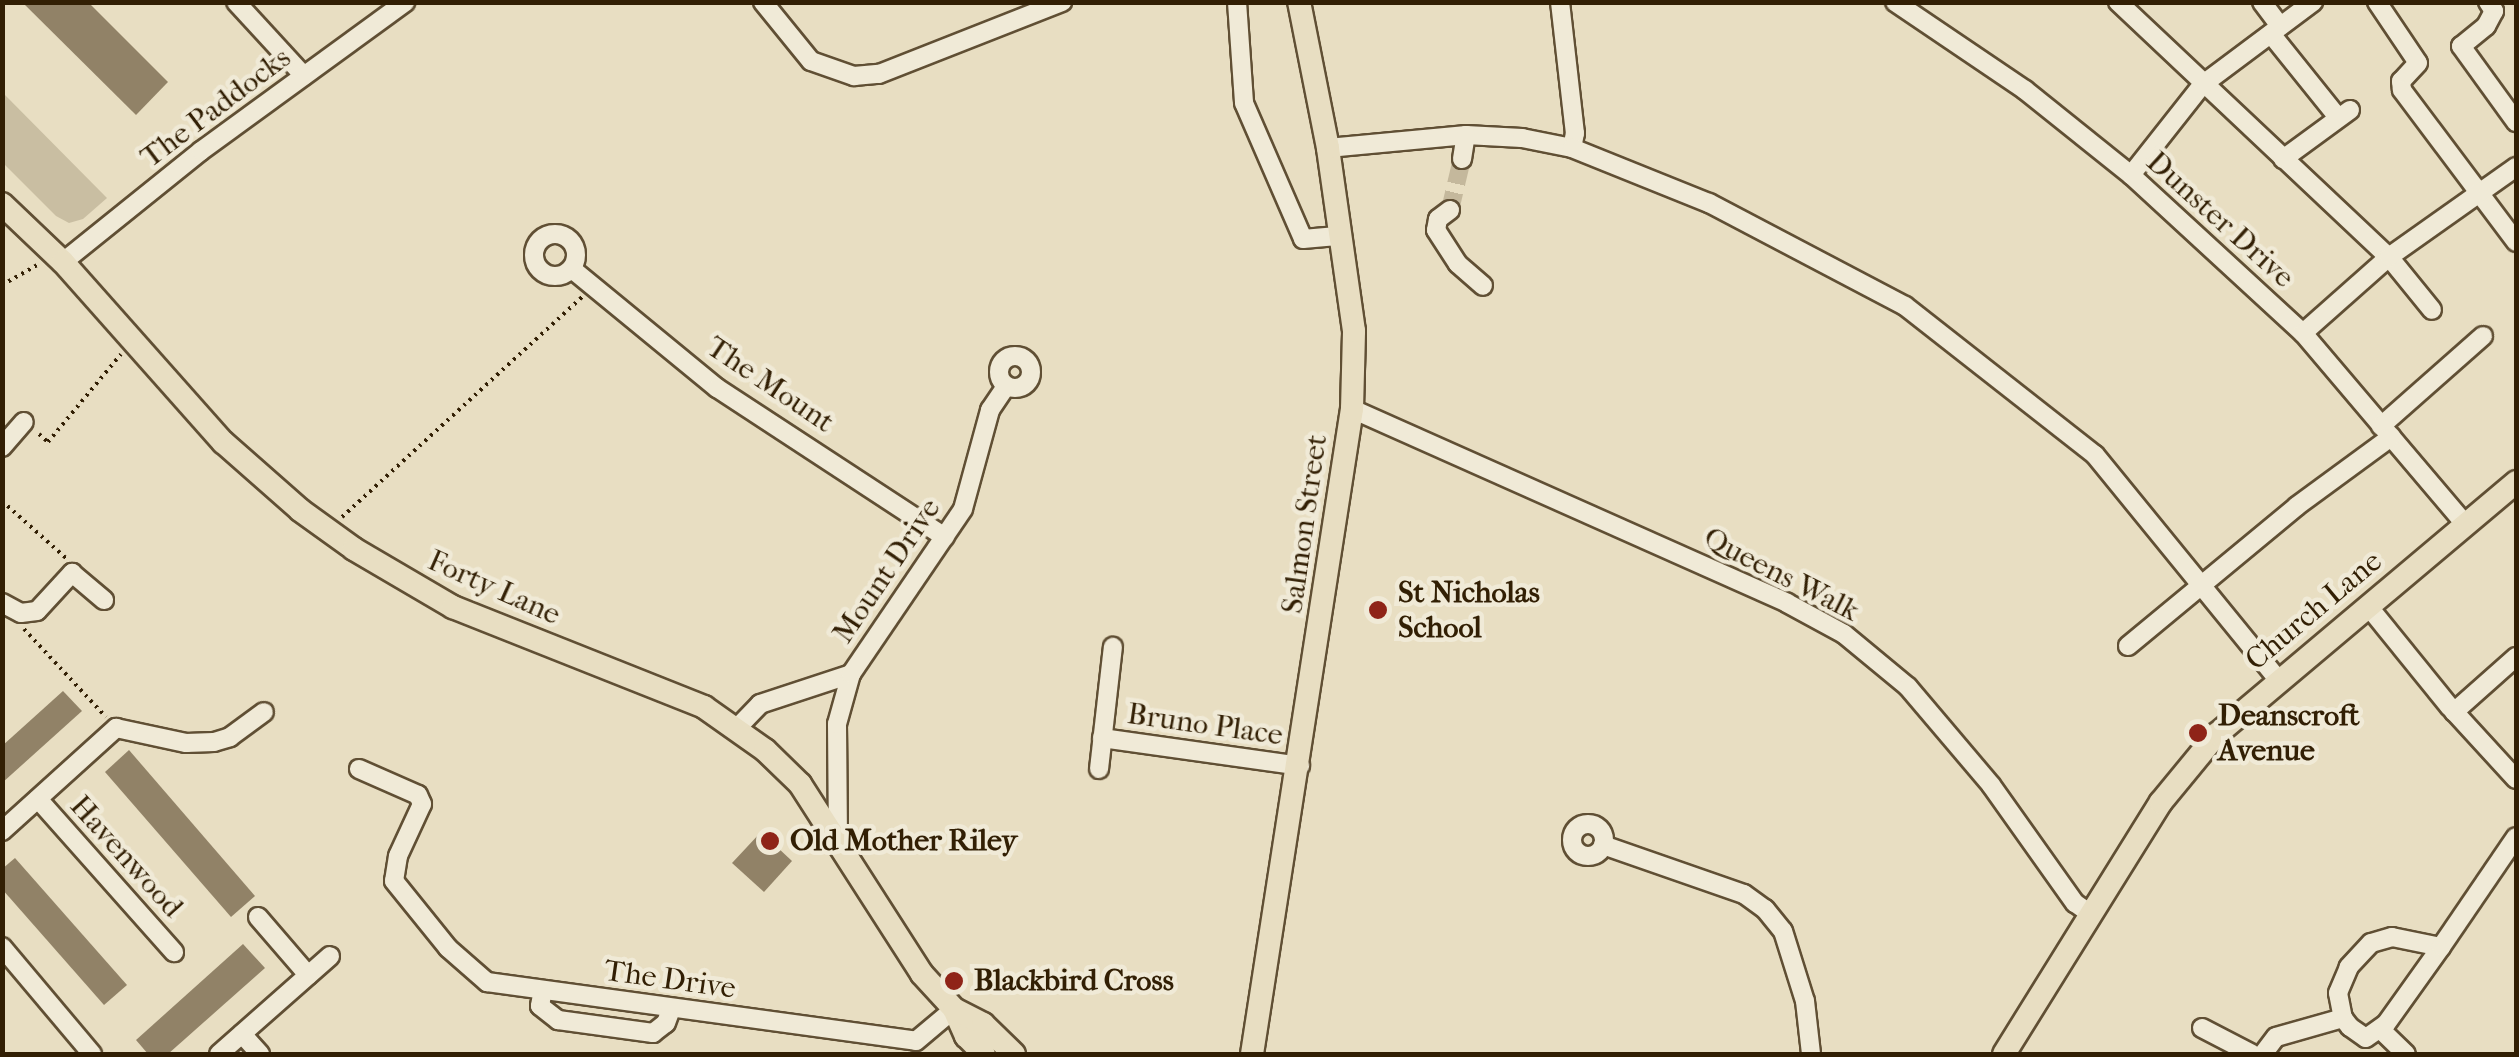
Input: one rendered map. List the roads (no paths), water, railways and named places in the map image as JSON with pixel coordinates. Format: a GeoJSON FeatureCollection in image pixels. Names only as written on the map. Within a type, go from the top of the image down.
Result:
{"type":"FeatureCollection","features":[{"type":"Feature","properties":{"kind":"main road","name":"Salmon Street"},"geometry":{"type":"LineString","coordinates":[[1252,1054],[1300,766],[1352,409],[1354,331],[1328,148],[1299,2]]}},
{"type":"Feature","properties":{"kind":"main road","name":"Forty Lane"},"geometry":{"type":"LineString","coordinates":[[2,204],[58,257],[223,442],[300,510],[354,549],[454,607],[704,706],[738,727],[800,784],[922,974],[954,1008],[983,1024],[1014,1054]]}},
{"type":"Feature","properties":{"kind":"main road","name":"Church Lane"},"geometry":{"type":"LineString","coordinates":[[2008,1053],[2162,802],[2217,734],[2516,482]]}},
{"type":"Feature","properties":{"kind":"main road","name":"Forty Lane"},"geometry":{"type":"LineString","coordinates":[[954,1008],[966,1036],[984,1054]]}},
{"type":"Feature","properties":{"kind":"street"},"geometry":{"type":"LineString","coordinates":[[236,2],[304,76]]}},
{"type":"Feature","properties":{"kind":"street","name":"The Paddocks"},"geometry":{"type":"LineString","coordinates":[[58,257],[405,2]]}},
{"type":"Feature","properties":{"kind":"street"},"geometry":{"type":"LineString","coordinates":[[763,2],[810,61],[854,76],[879,74],[1062,2]]}},
{"type":"Feature","properties":{"kind":"street"},"geometry":{"type":"LineString","coordinates":[[1237,2],[1244,102],[1288,204],[1303,238],[1340,236]]}},
{"type":"Feature","properties":{"kind":"street"},"geometry":{"type":"LineString","coordinates":[[1560,2],[1575,132],[1572,148]]}},
{"type":"Feature","properties":{"kind":"street","name":"Dunster Drive"},"geometry":{"type":"LineString","coordinates":[[1895,2],[2025,90],[2131,175],[2302,333],[2465,524]]}},
{"type":"Feature","properties":{"kind":"street"},"geometry":{"type":"LineString","coordinates":[[2118,2],[2202,85],[2389,256],[2432,310]]}},
{"type":"Feature","properties":{"kind":"street"},"geometry":{"type":"LineString","coordinates":[[2262,2],[2275,30],[2344,113],[2282,159]]}},
{"type":"Feature","properties":{"kind":"street"},"geometry":{"type":"LineString","coordinates":[[2131,175],[2202,85],[2313,2]]}},
{"type":"Feature","properties":{"kind":"street"},"geometry":{"type":"LineString","coordinates":[[2377,2],[2418,63],[2402,81],[2402,90],[2516,242]]}},
{"type":"Feature","properties":{"kind":"street"},"geometry":{"type":"LineString","coordinates":[[2488,2],[2494,11],[2486,26],[2461,46],[2516,122]]}},
{"type":"Feature","properties":{"kind":"street"},"geometry":{"type":"LineString","coordinates":[[1328,148],[1466,136],[1522,138],[1572,148],[1709,203],[1905,306],[2095,456],[2278,679]]}},
{"type":"Feature","properties":{"kind":"street"},"geometry":{"type":"LineString","coordinates":[[1462,159],[1466,136]]}},
{"type":"Feature","properties":{"kind":"street"},"geometry":{"type":"LineString","coordinates":[[2302,333],[2389,256],[2516,167]]}},
{"type":"Feature","properties":{"kind":"street"},"geometry":{"type":"LineString","coordinates":[[1450,210],[1438,219],[1436,230],[1458,264],[1483,286]]}},
{"type":"Feature","properties":{"kind":"street","name":"The Mount"},"geometry":{"type":"LineString","coordinates":[[572,269],[717,388],[944,537]]}},
{"type":"Feature","properties":{"kind":"street"},"geometry":{"type":"LineString","coordinates":[[2128,646],[2386,432],[2482,336]]}},
{"type":"Feature","properties":{"kind":"street","name":"Mount Drive"},"geometry":{"type":"LineString","coordinates":[[838,839],[836,724],[850,674],[963,509],[990,410],[1006,386]]}},
{"type":"Feature","properties":{"kind":"street","name":"Queens Walk"},"geometry":{"type":"LineString","coordinates":[[1352,409],[1682,555],[1844,634],[1908,687],[1991,785],[2075,902],[2091,914]]}},
{"type":"Feature","properties":{"kind":"street"},"geometry":{"type":"LineString","coordinates":[[2,446],[24,422]]}},
{"type":"Feature","properties":{"kind":"street"},"geometry":{"type":"LineString","coordinates":[[2,602],[20,612],[37,611],[72,573],[104,600]]}},
{"type":"Feature","properties":{"kind":"street"},"geometry":{"type":"LineString","coordinates":[[2368,606],[2454,712],[2516,779]]}},
{"type":"Feature","properties":{"kind":"street","name":"Bruno Place"},"geometry":{"type":"LineString","coordinates":[[1098,769],[1113,647]]}},
{"type":"Feature","properties":{"kind":"street"},"geometry":{"type":"LineString","coordinates":[[2454,712],[2516,657]]}},
{"type":"Feature","properties":{"kind":"street","name":"Mount Drive"},"geometry":{"type":"LineString","coordinates":[[738,727],[760,704],[850,674]]}},
{"type":"Feature","properties":{"kind":"street","name":"Havenwood"},"geometry":{"type":"LineString","coordinates":[[2,830],[116,728],[186,743],[214,742],[230,737],[264,712]]}},
{"type":"Feature","properties":{"kind":"street","name":"Bruno Place"},"geometry":{"type":"LineString","coordinates":[[1102,738],[1300,766]]}},
{"type":"Feature","properties":{"kind":"street","name":"The Drive"},"geometry":{"type":"LineString","coordinates":[[359,768],[418,795],[422,804],[398,856],[394,881],[469,970],[487,982],[916,1040],[954,1008]]}},
{"type":"Feature","properties":{"kind":"street","name":"Havenwood"},"geometry":{"type":"LineString","coordinates":[[38,799],[174,952]]}},
{"type":"Feature","properties":{"kind":"street"},"geometry":{"type":"LineString","coordinates":[[2441,948],[2392,937],[2371,943],[2348,968],[2338,993],[2343,1018],[2366,1038],[2380,1028],[2441,948],[2516,838]]}},
{"type":"Feature","properties":{"kind":"street"},"geometry":{"type":"LineString","coordinates":[[1604,845],[1744,894],[1765,909],[1782,932],[1788,949],[1804,1001],[1811,1054]]}},
{"type":"Feature","properties":{"kind":"street"},"geometry":{"type":"LineString","coordinates":[[258,918],[308,975]]}},
{"type":"Feature","properties":{"kind":"street"},"geometry":{"type":"LineString","coordinates":[[2,947],[92,1054]]}},
{"type":"Feature","properties":{"kind":"street"},"geometry":{"type":"LineString","coordinates":[[219,1054],[330,956]]}},
{"type":"Feature","properties":{"kind":"street"},"geometry":{"type":"LineString","coordinates":[[544,990],[540,1006],[546,1014],[652,1033],[666,1023],[671,1008]]}},
{"type":"Feature","properties":{"kind":"street"},"geometry":{"type":"LineString","coordinates":[[2263,1054],[2276,1038],[2343,1018]]}},
{"type":"Feature","properties":{"kind":"street"},"geometry":{"type":"LineString","coordinates":[[2202,1028],[2252,1054]]}},
{"type":"Feature","properties":{"kind":"street"},"geometry":{"type":"LineString","coordinates":[[2380,1028],[2406,1054]]}},
{"type":"Feature","properties":{"kind":"street"},"geometry":{"type":"LineString","coordinates":[[242,1034],[260,1054]]}},
{"type":"Feature","properties":{"kind":"tunnel"},"geometry":{"type":"LineString","coordinates":[[1450,210],[1462,159]]}},
{"type":"Feature","properties":{"kind":"place","name":"St Nicholas School"},"geometry":{"type":"Point","coordinates":[1378,610]}},
{"type":"Feature","properties":{"kind":"place","name":"Deanscroft Avenue"},"geometry":{"type":"Point","coordinates":[2198,733]}},
{"type":"Feature","properties":{"kind":"place","name":"Old Mother Riley"},"geometry":{"type":"Point","coordinates":[770,841]}},
{"type":"Feature","properties":{"kind":"place","name":"Blackbird Cross"},"geometry":{"type":"Point","coordinates":[954,981]}}]}
